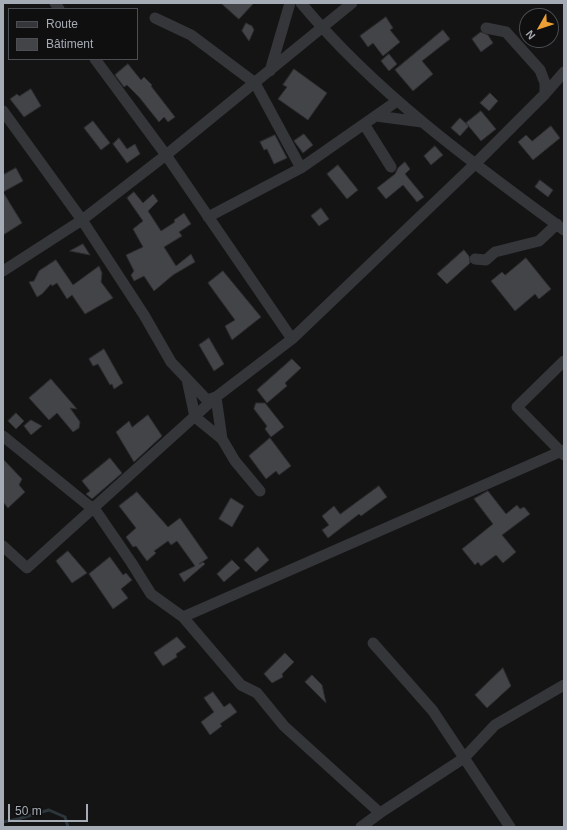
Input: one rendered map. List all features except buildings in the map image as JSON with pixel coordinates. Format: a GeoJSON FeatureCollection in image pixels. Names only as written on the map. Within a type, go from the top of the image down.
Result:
{"type":"FeatureCollection","features":[{"type":"Feature","properties":{"kind":"street"},"geometry":{"type":"LineString","coordinates":[[270,71],[290,3]]}},
{"type":"Feature","properties":{"kind":"street"},"geometry":{"type":"LineString","coordinates":[[301,3],[322,29],[397,101],[422,122],[560,227],[539,241],[496,252],[486,260],[475,259]]}},
{"type":"Feature","properties":{"kind":"street"},"geometry":{"type":"LineString","coordinates":[[3,272],[82,220],[166,155],[352,3]]}},
{"type":"Feature","properties":{"kind":"street"},"geometry":{"type":"LineString","coordinates":[[155,18],[191,35],[255,83],[301,168]]}},
{"type":"Feature","properties":{"kind":"street"},"geometry":{"type":"LineString","coordinates":[[486,28],[506,32],[540,70],[545,83],[545,94]]}},
{"type":"Feature","properties":{"kind":"street"},"geometry":{"type":"LineString","coordinates":[[96,60],[166,155],[292,339]]}},
{"type":"Feature","properties":{"kind":"street"},"geometry":{"type":"LineString","coordinates":[[4,548],[27,568],[216,397],[292,339],[476,163],[545,94],[564,72]]}},
{"type":"Feature","properties":{"kind":"street"},"geometry":{"type":"LineString","coordinates":[[208,217],[301,168],[397,101]]}},
{"type":"Feature","properties":{"kind":"street"},"geometry":{"type":"LineString","coordinates":[[3,111],[82,220],[144,315],[171,362],[207,400],[216,397]]}},
{"type":"Feature","properties":{"kind":"street"},"geometry":{"type":"LineString","coordinates":[[376,116],[422,122]]}},
{"type":"Feature","properties":{"kind":"street"},"geometry":{"type":"LineString","coordinates":[[364,124],[391,167]]}},
{"type":"Feature","properties":{"kind":"street"},"geometry":{"type":"LineString","coordinates":[[182,617],[563,452],[517,407],[564,361]]}},
{"type":"Feature","properties":{"kind":"street"},"geometry":{"type":"LineString","coordinates":[[187,379],[195,417],[222,439]]}},
{"type":"Feature","properties":{"kind":"street"},"geometry":{"type":"LineString","coordinates":[[216,397],[222,439],[234,461],[260,492]]}},
{"type":"Feature","properties":{"kind":"street"},"geometry":{"type":"LineString","coordinates":[[3,436],[88,505],[94,508],[151,594],[182,617],[241,685],[257,693],[284,726],[380,813]]}},
{"type":"Feature","properties":{"kind":"street"},"geometry":{"type":"LineString","coordinates":[[373,643],[433,711],[510,827]]}},
{"type":"Feature","properties":{"kind":"street"},"geometry":{"type":"LineString","coordinates":[[361,827],[464,758],[495,725],[564,685]]}},
{"type":"Feature","properties":{"kind":"waterway"},"geometry":{"type":"LineString","coordinates":[[3,822],[49,810],[65,817],[68,827]]}}]}
